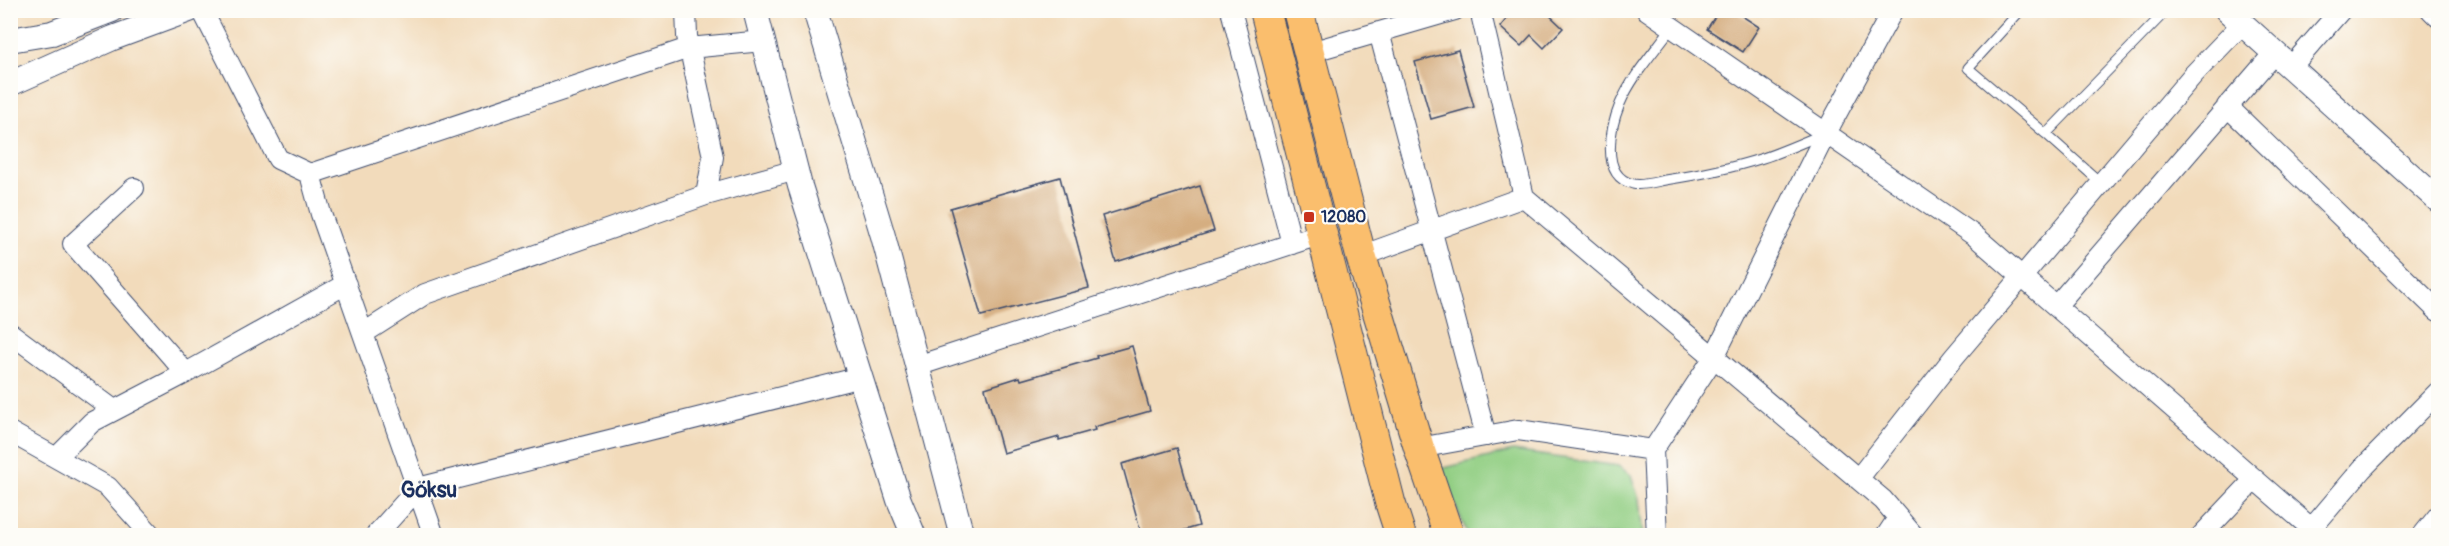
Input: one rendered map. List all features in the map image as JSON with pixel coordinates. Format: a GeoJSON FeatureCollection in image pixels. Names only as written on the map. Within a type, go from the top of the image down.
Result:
{"type":"FeatureCollection","features":[{"type":"Feature","properties":{"kind":"main road"},"geometry":{"type":"LineString","coordinates":[[1265,10],[1390,502],[1401,536]]}},
{"type":"Feature","properties":{"kind":"main road"},"geometry":{"type":"LineString","coordinates":[[1298,10],[1307,53],[1361,256],[1419,448],[1449,536]]}},
{"type":"Feature","properties":{"kind":"street"},"geometry":{"type":"LineString","coordinates":[[10,40],[52,33],[112,10]]}},
{"type":"Feature","properties":{"kind":"street"},"geometry":{"type":"LineString","coordinates":[[10,84],[113,38],[189,10]]}},
{"type":"Feature","properties":{"kind":"street"},"geometry":{"type":"LineString","coordinates":[[202,10],[278,159],[310,174],[688,42],[763,41]]}},
{"type":"Feature","properties":{"kind":"street"},"geometry":{"type":"LineString","coordinates":[[673,10],[688,42]]}},
{"type":"Feature","properties":{"kind":"street"},"geometry":{"type":"LineString","coordinates":[[686,10],[688,42],[713,157],[706,195]]}},
{"type":"Feature","properties":{"kind":"street"},"geometry":{"type":"LineString","coordinates":[[755,10],[796,170],[899,500],[914,536]]}},
{"type":"Feature","properties":{"kind":"street"},"geometry":{"type":"LineString","coordinates":[[815,10],[883,236],[962,536]]}},
{"type":"Feature","properties":{"kind":"street"},"geometry":{"type":"LineString","coordinates":[[1231,10],[1292,244]]}},
{"type":"Feature","properties":{"kind":"street"},"geometry":{"type":"LineString","coordinates":[[1307,53],[1455,10]]}},
{"type":"Feature","properties":{"kind":"street"},"geometry":{"type":"LineString","coordinates":[[1480,10],[1524,197],[1883,500],[1914,536]]}},
{"type":"Feature","properties":{"kind":"street"},"geometry":{"type":"LineString","coordinates":[[1647,10],[1975,236],[2316,532],[2362,469],[2439,392]]}},
{"type":"Feature","properties":{"kind":"street"},"geometry":{"type":"LineString","coordinates":[[1658,536],[1653,450],[1714,357],[1826,133],[1893,10]]}},
{"type":"Feature","properties":{"kind":"street"},"geometry":{"type":"LineString","coordinates":[[2056,306],[2227,106],[2341,10]]}},
{"type":"Feature","properties":{"kind":"street"},"geometry":{"type":"LineString","coordinates":[[2431,10],[2439,17]]}},
{"type":"Feature","properties":{"kind":"street"},"geometry":{"type":"LineString","coordinates":[[1858,479],[1954,357],[2193,75],[2235,17],[2439,200]]}},
{"type":"Feature","properties":{"kind":"street"},"geometry":{"type":"LineString","coordinates":[[1378,32],[1486,436]]}},
{"type":"Feature","properties":{"kind":"street"},"geometry":{"type":"LineString","coordinates":[[2227,106],[2439,311]]}},
{"type":"Feature","properties":{"kind":"street"},"geometry":{"type":"LineString","coordinates":[[364,333],[425,294],[706,195],[796,170]]}},
{"type":"Feature","properties":{"kind":"street"},"geometry":{"type":"LineString","coordinates":[[310,174],[321,214],[434,536]]}},
{"type":"Feature","properties":{"kind":"street"},"geometry":{"type":"LineString","coordinates":[[134,188],[73,244],[186,373]]}},
{"type":"Feature","properties":{"kind":"street"},"geometry":{"type":"LineString","coordinates":[[1361,256],[1524,197]]}},
{"type":"Feature","properties":{"kind":"street"},"geometry":{"type":"LineString","coordinates":[[916,366],[1322,234]]}},
{"type":"Feature","properties":{"kind":"street"},"geometry":{"type":"LineString","coordinates":[[57,457],[92,422],[186,373],[346,284]]}},
{"type":"Feature","properties":{"kind":"street"},"geometry":{"type":"LineString","coordinates":[[10,333],[114,410]]}},
{"type":"Feature","properties":{"kind":"street"},"geometry":{"type":"LineString","coordinates":[[375,536],[418,488],[861,377]]}},
{"type":"Feature","properties":{"kind":"street"},"geometry":{"type":"LineString","coordinates":[[1419,448],[1518,430],[1653,450]]}},
{"type":"Feature","properties":{"kind":"street"},"geometry":{"type":"LineString","coordinates":[[10,432],[108,487],[152,536]]}},
{"type":"Feature","properties":{"kind":"street"},"geometry":{"type":"LineString","coordinates":[[2201,536],[2254,480]]}},
{"type":"Feature","properties":{"kind":"street"},"geometry":{"type":"LineString","coordinates":[[2422,536],[2439,516]]}},
{"type":"Feature","properties":{"kind":"street"},"geometry":{"type":"LineString","coordinates":[[1886,536],[1898,518]]}},
{"type":"Feature","properties":{"kind":"lane"},"geometry":{"type":"LineString","coordinates":[[2021,10],[1968,68],[2101,183]]}},
{"type":"Feature","properties":{"kind":"lane"},"geometry":{"type":"LineString","coordinates":[[2046,134],[2167,10]]}},
{"type":"Feature","properties":{"kind":"lane"},"geometry":{"type":"LineString","coordinates":[[1672,27],[1626,93],[1616,117],[1611,160],[1614,168],[1624,180],[1639,184],[1685,177],[1764,158],[1826,133]]}},
{"type":"Feature","properties":{"kind":"green space"},"geometry":{"type":"Polygon","coordinates":[[[1513,451],[1618,466],[1631,475],[1639,499],[1643,535],[1468,535],[1440,469],[1513,451]]]}},
{"type":"Feature","properties":{"kind":"building"},"geometry":{"type":"Polygon","coordinates":[[[1514,10],[1544,10],[1563,28],[1544,48],[1531,35],[1521,46],[1500,27],[1514,10]]]}},
{"type":"Feature","properties":{"kind":"building"},"geometry":{"type":"Polygon","coordinates":[[[1719,10],[1733,10],[1759,27],[1743,52],[1707,29],[1719,10]]]}},
{"type":"Feature","properties":{"kind":"building"},"geometry":{"type":"Polygon","coordinates":[[[1458,50],[1474,107],[1431,119],[1415,62],[1458,50]]]}},
{"type":"Feature","properties":{"kind":"building"},"geometry":{"type":"Polygon","coordinates":[[[1060,177],[1089,288],[981,316],[950,208],[1060,177]]]}},
{"type":"Feature","properties":{"kind":"building"},"geometry":{"type":"Polygon","coordinates":[[[1200,186],[1214,231],[1116,262],[1102,216],[1200,186]]]}},
{"type":"Feature","properties":{"kind":"building"},"geometry":{"type":"Polygon","coordinates":[[[1132,346],[1150,411],[1094,427],[1095,430],[1059,440],[1059,437],[1003,453],[985,388],[1020,377],[1021,380],[1132,346]]]}},
{"type":"Feature","properties":{"kind":"building"},"geometry":{"type":"Polygon","coordinates":[[[1177,448],[1199,526],[1165,536],[1142,536],[1122,464],[1177,448]]]}},
{"type":"Feature","properties":{"kind":"place","name":"12080"},"geometry":{"type":"Point","coordinates":[1309,217]}},
{"type":"Feature","properties":{"kind":"district","name":"Göksu"},"geometry":{"type":"Point","coordinates":[429,490]}}]}
